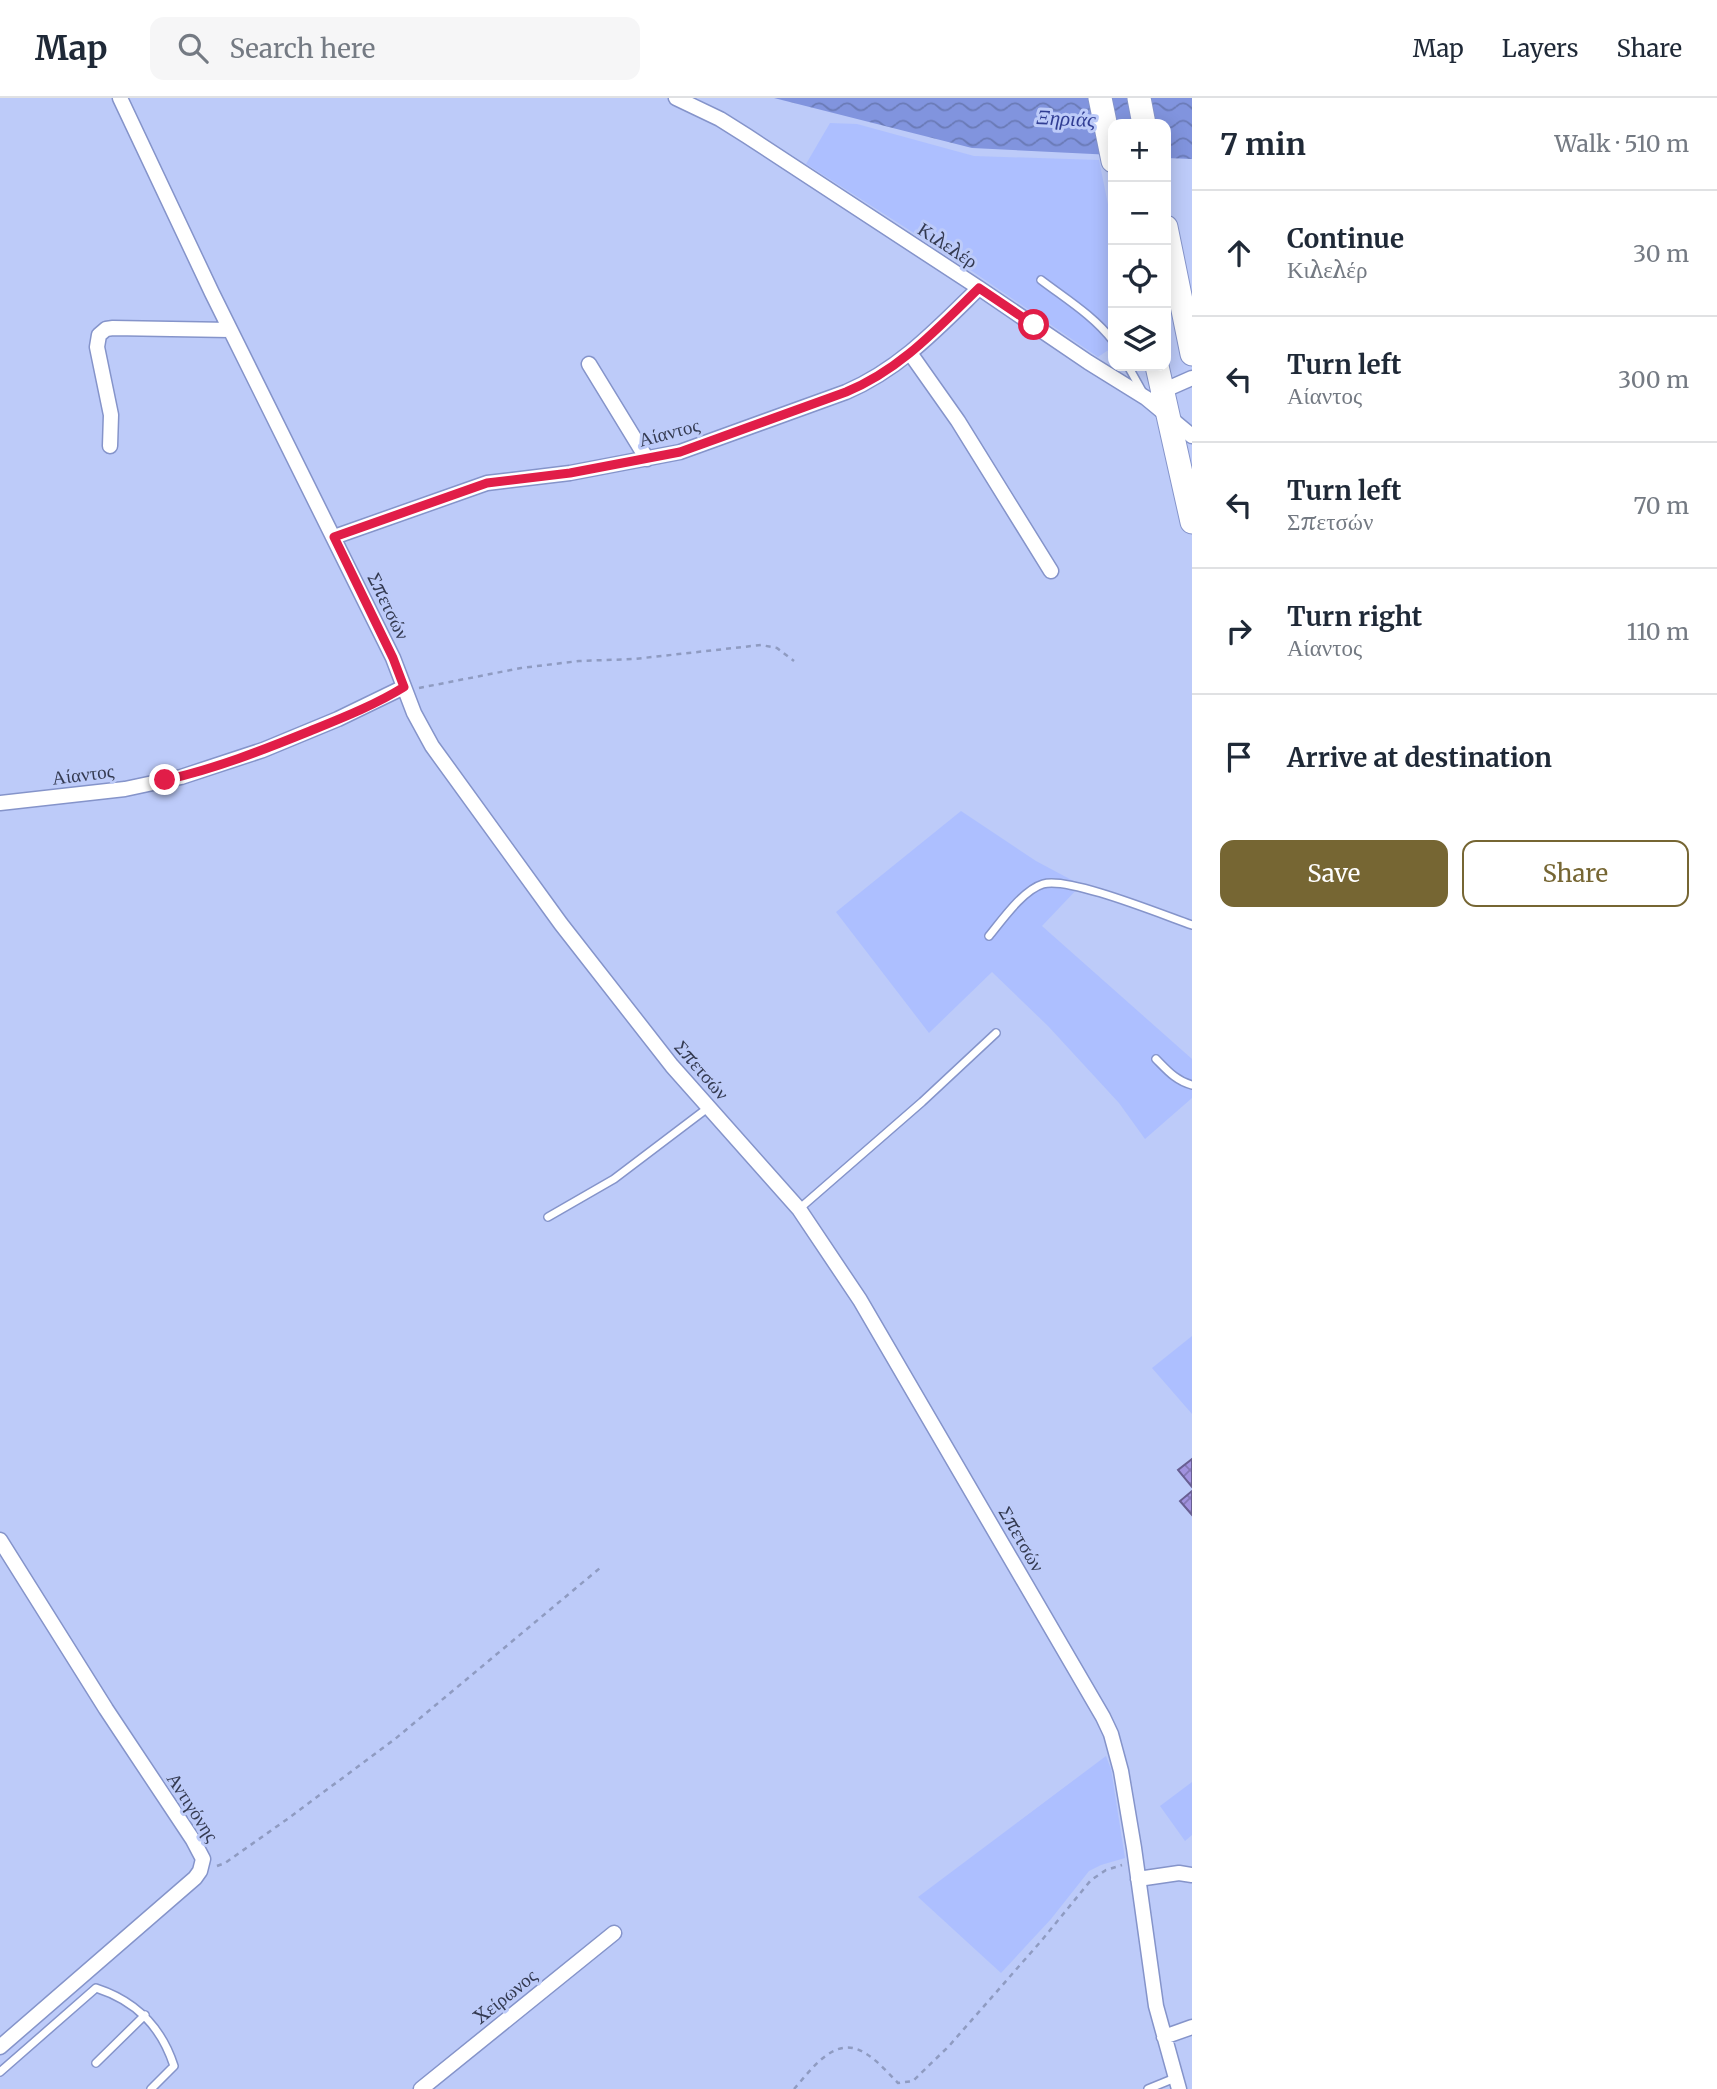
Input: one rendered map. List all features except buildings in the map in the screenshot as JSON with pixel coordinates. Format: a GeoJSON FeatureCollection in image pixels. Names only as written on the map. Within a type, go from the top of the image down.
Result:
{"type":"FeatureCollection","features":[{"type":"Feature","properties":{"kind":"main road"},"geometry":{"type":"LineString","coordinates":[[1100,98],[1108,137]]}},
{"type":"Feature","properties":{"kind":"main road"},"geometry":{"type":"LineString","coordinates":[[1139,98],[1143,119]]}},
{"type":"Feature","properties":{"kind":"main road"},"geometry":{"type":"LineString","coordinates":[[1170,245],[1192,354]]}},
{"type":"Feature","properties":{"kind":"main road"},"geometry":{"type":"LineString","coordinates":[[1156,371],[1154,394],[1169,418],[1192,522]]}},
{"type":"Feature","properties":{"kind":"street","name":"Σπετσών"},"geometry":{"type":"LineString","coordinates":[[120,98],[230,330],[393,658],[422,728],[453,777],[561,924],[672,1066],[799,1209],[860,1300],[1103,1717],[1111,1734],[1121,1771],[1151,1978],[1177,2083]]}},
{"type":"Feature","properties":{"kind":"street","name":"Κιλελέρ"},"geometry":{"type":"LineString","coordinates":[[676,98],[720,119],[747,136],[1088,362],[1154,394]]}},
{"type":"Feature","properties":{"kind":"street","name":"Αίαντος"},"geometry":{"type":"LineString","coordinates":[[334,537],[487,483],[570,473],[680,452],[846,392],[880,375],[910,353],[979,288]]}},
{"type":"Feature","properties":{"kind":"street"},"geometry":{"type":"LineString","coordinates":[[110,446],[111,415],[96,347],[102,331],[113,328],[230,330]]}},
{"type":"Feature","properties":{"kind":"street"},"geometry":{"type":"LineString","coordinates":[[910,353],[958,421],[1051,570]]}},
{"type":"Feature","properties":{"kind":"street"},"geometry":{"type":"LineString","coordinates":[[589,364],[646,459]]}},
{"type":"Feature","properties":{"kind":"street"},"geometry":{"type":"LineString","coordinates":[[1154,394],[1192,378]]}},
{"type":"Feature","properties":{"kind":"street"},"geometry":{"type":"LineString","coordinates":[[1169,418],[1192,436]]}},
{"type":"Feature","properties":{"kind":"street","name":"Αίαντος"},"geometry":{"type":"LineString","coordinates":[[0,803],[125,789],[200,771],[263,750],[405,689]]}},
{"type":"Feature","properties":{"kind":"street","name":"Αντιγόνης"},"geometry":{"type":"LineString","coordinates":[[0,1541],[204,1859],[195,1878],[0,2048]]}},
{"type":"Feature","properties":{"kind":"street"},"geometry":{"type":"LineString","coordinates":[[1138,1879],[1179,1873],[1192,1875]]}},
{"type":"Feature","properties":{"kind":"street","name":"Χείρωνος"},"geometry":{"type":"LineString","coordinates":[[410,2089],[414,2086],[419,2089],[614,1933]]}},
{"type":"Feature","properties":{"kind":"street"},"geometry":{"type":"LineString","coordinates":[[1164,2037],[1192,2027]]}},
{"type":"Feature","properties":{"kind":"lane"},"geometry":{"type":"LineString","coordinates":[[1041,280],[1108,334]]}},
{"type":"Feature","properties":{"kind":"lane"},"geometry":{"type":"LineString","coordinates":[[1133,371],[1154,394]]}},
{"type":"Feature","properties":{"kind":"lane"},"geometry":{"type":"LineString","coordinates":[[989,936],[1024,896],[1042,884],[1053,883],[1075,886],[1192,925]]}},
{"type":"Feature","properties":{"kind":"lane"},"geometry":{"type":"LineString","coordinates":[[799,1209],[922,1102],[996,1033]]}},
{"type":"Feature","properties":{"kind":"lane"},"geometry":{"type":"LineString","coordinates":[[1156,1059],[1172,1076],[1192,1085]]}},
{"type":"Feature","properties":{"kind":"lane"},"geometry":{"type":"LineString","coordinates":[[548,1217],[614,1179],[709,1107]]}},
{"type":"Feature","properties":{"kind":"lane"},"geometry":{"type":"LineString","coordinates":[[0,2072],[96,1988],[123,1998],[145,2015],[163,2039],[174,2066],[151,2089]]}},
{"type":"Feature","properties":{"kind":"lane"},"geometry":{"type":"LineString","coordinates":[[96,2063],[145,2015]]}},
{"type":"Feature","properties":{"kind":"lane"},"geometry":{"type":"LineString","coordinates":[[1149,2089],[1177,2083]]}},
{"type":"Feature","properties":{"kind":"path"},"geometry":{"type":"LineString","coordinates":[[405,689],[579,661],[634,659],[761,645],[777,648],[794,662]]}},
{"type":"Feature","properties":{"kind":"path"},"geometry":{"type":"LineString","coordinates":[[202,1867],[225,1863],[346,1776],[395,1739],[600,1568]]}},
{"type":"Feature","properties":{"kind":"path"},"geometry":{"type":"LineString","coordinates":[[794,2089],[822,2058],[833,2050],[845,2047],[867,2054],[898,2083],[913,2081],[949,2046],[1091,1880],[1106,1870],[1136,1863]]}},
{"type":"Feature","properties":{"kind":"shaded area"},"geometry":{"type":"Polygon","coordinates":[[[830,123],[857,124],[974,156],[1099,160],[1108,204],[1108,350],[1098,357],[953,258],[806,164],[830,123]]]}},
{"type":"Feature","properties":{"kind":"shaded area"},"geometry":{"type":"Polygon","coordinates":[[[961,811],[1036,861],[1081,885],[1042,926],[1192,1059],[1192,1098],[1145,1139],[1119,1103],[1048,1026],[992,972],[929,1033],[836,912],[961,811]]]}},
{"type":"Feature","properties":{"kind":"shaded area"},"geometry":{"type":"Polygon","coordinates":[[[1192,1336],[1192,1414],[1152,1368],[1192,1336]]]}},
{"type":"Feature","properties":{"kind":"shaded area"},"geometry":{"type":"Polygon","coordinates":[[[1106,1756],[1111,1769],[1125,1858],[1089,1871],[1051,1919],[1001,1973],[918,1897],[1106,1756]]]}},
{"type":"Feature","properties":{"kind":"shaded area"},"geometry":{"type":"Polygon","coordinates":[[[1192,1782],[1192,1835],[1185,1841],[1160,1806],[1192,1782]]]}},
{"type":"Feature","properties":{"kind":"water","name":"Ξηριάς"},"geometry":{"type":"Polygon","coordinates":[[[774,98],[1192,98],[1192,159],[1171,158],[1171,119],[1108,119],[1108,155],[972,148],[774,98]]]}},
{"type":"Feature","properties":{"kind":"route"},"geometry":{"type":"LineString","coordinates":[[165,780],[209,769],[263,750],[338,719],[404,687],[393,658],[334,537],[487,483],[570,473],[680,452],[846,392],[870,381],[903,360],[979,288],[1034,325]]}}]}
